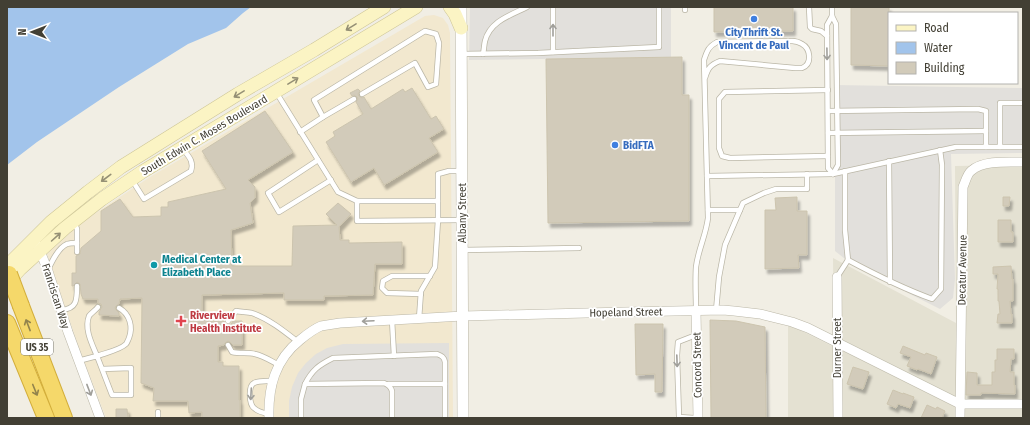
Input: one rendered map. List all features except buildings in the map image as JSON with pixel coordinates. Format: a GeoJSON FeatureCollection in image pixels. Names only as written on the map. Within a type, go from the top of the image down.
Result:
{"type":"FeatureCollection","features":[{"type":"Feature","properties":{"kind":"highway","name":"US 35"},"geometry":{"type":"LineString","coordinates":[[7,270],[64,418]]}},
{"type":"Feature","properties":{"kind":"highway","name":"US 35"},"geometry":{"type":"LineString","coordinates":[[7,322],[46,416]]}},
{"type":"Feature","properties":{"kind":"highway"},"geometry":{"type":"LineString","coordinates":[[53,387],[69,418]]}},
{"type":"Feature","properties":{"kind":"main road","name":"South Edwin C. Moses Boulevard"},"geometry":{"type":"LineString","coordinates":[[7,266],[51,222],[123,166],[238,94],[384,7]]}},
{"type":"Feature","properties":{"kind":"main road","name":"South Edwin C. Moses Boulevard"},"geometry":{"type":"LineString","coordinates":[[7,283],[40,250],[102,198],[416,7]]}},
{"type":"Feature","properties":{"kind":"main road"},"geometry":{"type":"LineString","coordinates":[[450,7],[461,28]]}},
{"type":"Feature","properties":{"kind":"main road"},"geometry":{"type":"LineString","coordinates":[[267,77],[275,92]]}},
{"type":"Feature","properties":{"kind":"main road"},"geometry":{"type":"LineString","coordinates":[[174,134],[182,148]]}},
{"type":"Feature","properties":{"kind":"main road"},"geometry":{"type":"LineString","coordinates":[[123,166],[131,179]]}},
{"type":"Feature","properties":{"kind":"street","name":"Albany Street"},"geometry":{"type":"LineString","coordinates":[[461,7],[463,418]]}},
{"type":"Feature","properties":{"kind":"street","name":"Decatur Avenue"},"geometry":{"type":"LineString","coordinates":[[960,418],[963,188],[971,171],[981,166],[989,163],[1020,162]]}},
{"type":"Feature","properties":{"kind":"street","name":"Franciscan Way"},"geometry":{"type":"LineString","coordinates":[[34,238],[48,270],[77,358],[100,418]]}},
{"type":"Feature","properties":{"kind":"street","name":"Durner Street"},"geometry":{"type":"LineString","coordinates":[[837,277],[837,342],[840,417]]}},
{"type":"Feature","properties":{"kind":"street","name":"Concord Street"},"geometry":{"type":"LineString","coordinates":[[696,311],[698,418]]}},
{"type":"Feature","properties":{"kind":"street","name":"Hopeland Street"},"geometry":{"type":"LineString","coordinates":[[269,416],[271,391],[279,365],[287,352],[307,334],[320,327],[340,323],[463,316],[625,312],[734,311],[770,316],[808,328],[960,404],[1023,404]]}},
{"type":"Feature","properties":{"kind":"lane"},"geometry":{"type":"LineString","coordinates":[[483,54],[485,40],[493,25],[527,7]]}},
{"type":"Feature","properties":{"kind":"lane"},"geometry":{"type":"LineString","coordinates":[[553,7],[553,52]]}},
{"type":"Feature","properties":{"kind":"lane"},"geometry":{"type":"LineString","coordinates":[[461,54],[553,52],[659,47],[659,7]]}},
{"type":"Feature","properties":{"kind":"lane"},"geometry":{"type":"LineString","coordinates":[[810,7],[810,27],[821,31],[827,36]]}},
{"type":"Feature","properties":{"kind":"lane"},"geometry":{"type":"LineString","coordinates":[[832,7],[832,16],[836,24],[838,165],[833,174]]}},
{"type":"Feature","properties":{"kind":"lane"},"geometry":{"type":"LineString","coordinates":[[832,16],[827,25],[827,36],[828,168],[833,174]]}},
{"type":"Feature","properties":{"kind":"lane"},"geometry":{"type":"LineString","coordinates":[[323,117],[314,100],[425,31],[436,34],[439,43],[436,84],[428,87],[414,63],[362,94]]}},
{"type":"Feature","properties":{"kind":"lane"},"geometry":{"type":"LineString","coordinates":[[696,311],[696,268],[698,256],[707,229],[708,210],[704,60],[707,50],[717,42],[792,41],[801,43],[809,52],[807,64],[803,68],[720,61],[708,69],[705,78]]}},
{"type":"Feature","properties":{"kind":"lane"},"geometry":{"type":"LineString","coordinates":[[828,90],[725,92],[719,99],[718,148],[722,156],[730,158],[828,156]]}},
{"type":"Feature","properties":{"kind":"lane"},"geometry":{"type":"LineString","coordinates":[[275,92],[338,192],[357,201],[438,201]]}},
{"type":"Feature","properties":{"kind":"lane"},"geometry":{"type":"LineString","coordinates":[[300,132],[354,99]]}},
{"type":"Feature","properties":{"kind":"lane"},"geometry":{"type":"LineString","coordinates":[[1000,147],[1000,103],[1023,103]]}},
{"type":"Feature","properties":{"kind":"lane"},"geometry":{"type":"LineString","coordinates":[[828,111],[978,109],[986,111],[986,147]]}},
{"type":"Feature","properties":{"kind":"lane"},"geometry":{"type":"LineString","coordinates":[[828,133],[986,131]]}},
{"type":"Feature","properties":{"kind":"lane"},"geometry":{"type":"LineString","coordinates":[[707,176],[833,174],[956,147],[1023,147]]}},
{"type":"Feature","properties":{"kind":"lane"},"geometry":{"type":"LineString","coordinates":[[131,179],[144,199],[191,172],[193,165],[182,148]]}},
{"type":"Feature","properties":{"kind":"lane"},"geometry":{"type":"LineString","coordinates":[[848,260],[890,282],[932,299],[941,289],[942,165],[940,150]]}},
{"type":"Feature","properties":{"kind":"lane"},"geometry":{"type":"LineString","coordinates":[[318,160],[268,193],[279,212],[330,180]]}},
{"type":"Feature","properties":{"kind":"lane"},"geometry":{"type":"LineString","coordinates":[[889,162],[890,282]]}},
{"type":"Feature","properties":{"kind":"lane"},"geometry":{"type":"LineString","coordinates":[[420,319],[421,294],[435,267],[438,220],[438,174],[449,171],[462,171]]}},
{"type":"Feature","properties":{"kind":"lane"},"geometry":{"type":"LineString","coordinates":[[837,277],[848,260],[845,171]]}},
{"type":"Feature","properties":{"kind":"lane"},"geometry":{"type":"LineString","coordinates":[[716,311],[724,245],[743,203],[776,189],[807,189],[807,174]]}},
{"type":"Feature","properties":{"kind":"lane"},"geometry":{"type":"LineString","coordinates":[[357,201],[357,221],[462,220]]}},
{"type":"Feature","properties":{"kind":"lane"},"geometry":{"type":"LineString","coordinates":[[708,210],[740,210]]}},
{"type":"Feature","properties":{"kind":"lane"},"geometry":{"type":"LineString","coordinates":[[74,222],[77,229],[77,252]]}},
{"type":"Feature","properties":{"kind":"lane"},"geometry":{"type":"LineString","coordinates":[[48,270],[55,256],[64,246],[77,243]]}},
{"type":"Feature","properties":{"kind":"lane"},"geometry":{"type":"LineString","coordinates":[[462,250],[579,248]]}},
{"type":"Feature","properties":{"kind":"lane"},"geometry":{"type":"LineString","coordinates":[[421,294],[387,294],[382,288],[383,281],[392,276],[430,276]]}},
{"type":"Feature","properties":{"kind":"lane"},"geometry":{"type":"LineString","coordinates":[[61,310],[66,310],[72,307],[76,302],[77,286]]}},
{"type":"Feature","properties":{"kind":"lane"},"geometry":{"type":"LineString","coordinates":[[98,307],[90,316],[88,326],[89,335],[97,356],[102,369],[112,395],[131,395],[131,368],[102,369]]}},
{"type":"Feature","properties":{"kind":"lane"},"geometry":{"type":"LineString","coordinates":[[77,358],[97,356],[116,350],[126,344],[130,334],[130,321],[124,311],[119,308]]}},
{"type":"Feature","properties":{"kind":"lane"},"geometry":{"type":"LineString","coordinates":[[228,321],[236,311],[252,313],[285,331],[298,342]]}},
{"type":"Feature","properties":{"kind":"lane"},"geometry":{"type":"LineString","coordinates":[[392,320],[394,356]]}},
{"type":"Feature","properties":{"kind":"lane"},"geometry":{"type":"LineString","coordinates":[[694,418],[679,417],[677,355],[678,342],[696,335]]}},
{"type":"Feature","properties":{"kind":"lane"},"geometry":{"type":"LineString","coordinates":[[228,345],[232,352],[239,354],[254,354],[264,357],[279,365]]}},
{"type":"Feature","properties":{"kind":"lane"},"geometry":{"type":"LineString","coordinates":[[301,418],[301,399],[305,384],[310,374],[320,365],[333,358],[437,354],[444,358],[445,362],[445,418]]}},
{"type":"Feature","properties":{"kind":"lane"},"geometry":{"type":"LineString","coordinates":[[269,416],[253,407],[250,402],[250,392],[251,386],[254,382],[273,381]]}},
{"type":"Feature","properties":{"kind":"lane"},"geometry":{"type":"LineString","coordinates":[[305,384],[445,384]]}},
{"type":"Feature","properties":{"kind":"lane"},"geometry":{"type":"LineString","coordinates":[[388,384],[391,387],[392,392],[392,418]]}},
{"type":"Feature","properties":{"kind":"lane"},"geometry":{"type":"LineString","coordinates":[[158,412],[158,418]]}},
{"type":"Feature","properties":{"kind":"shaded area"},"geometry":{"type":"Polygon","coordinates":[[[470,7],[671,7],[671,57],[469,60],[470,7]]]}},
{"type":"Feature","properties":{"kind":"shaded area"},"geometry":{"type":"Polygon","coordinates":[[[434,15],[443,18],[448,25],[450,33],[453,418],[106,418],[80,351],[47,254],[82,222],[150,177],[425,16],[434,15]]]}},
{"type":"Feature","properties":{"kind":"shaded area"},"geometry":{"type":"Polygon","coordinates":[[[835,85],[1023,88],[1023,153],[951,154],[955,279],[953,298],[940,309],[854,266],[835,251],[835,85]]]}},
{"type":"Feature","properties":{"kind":"shaded area"},"geometry":{"type":"Polygon","coordinates":[[[1023,165],[1023,418],[788,418],[788,324],[834,347],[833,258],[956,323],[955,166],[1023,165]]]}},
{"type":"Feature","properties":{"kind":"shaded area"},"geometry":{"type":"Polygon","coordinates":[[[449,343],[449,418],[289,418],[289,401],[292,387],[298,373],[316,354],[327,348],[343,344],[449,343]]]}},
{"type":"Feature","properties":{"kind":"water"},"geometry":{"type":"Polygon","coordinates":[[[7,7],[251,7],[226,28],[188,44],[119,87],[37,142],[7,165],[7,7]]]}},
{"type":"Feature","properties":{"kind":"place","name":"CityThrift St. Vincent de Paul"},"geometry":{"type":"Point","coordinates":[754,19]}},
{"type":"Feature","properties":{"kind":"place","name":"BidFTA"},"geometry":{"type":"Point","coordinates":[615,145]}},
{"type":"Feature","properties":{"kind":"place","name":"Medical Center at Elizabeth Place"},"geometry":{"type":"Point","coordinates":[154,265]}},
{"type":"Feature","properties":{"kind":"place","name":"Riverview Health Institute"},"geometry":{"type":"Point","coordinates":[181,321]}}]}
